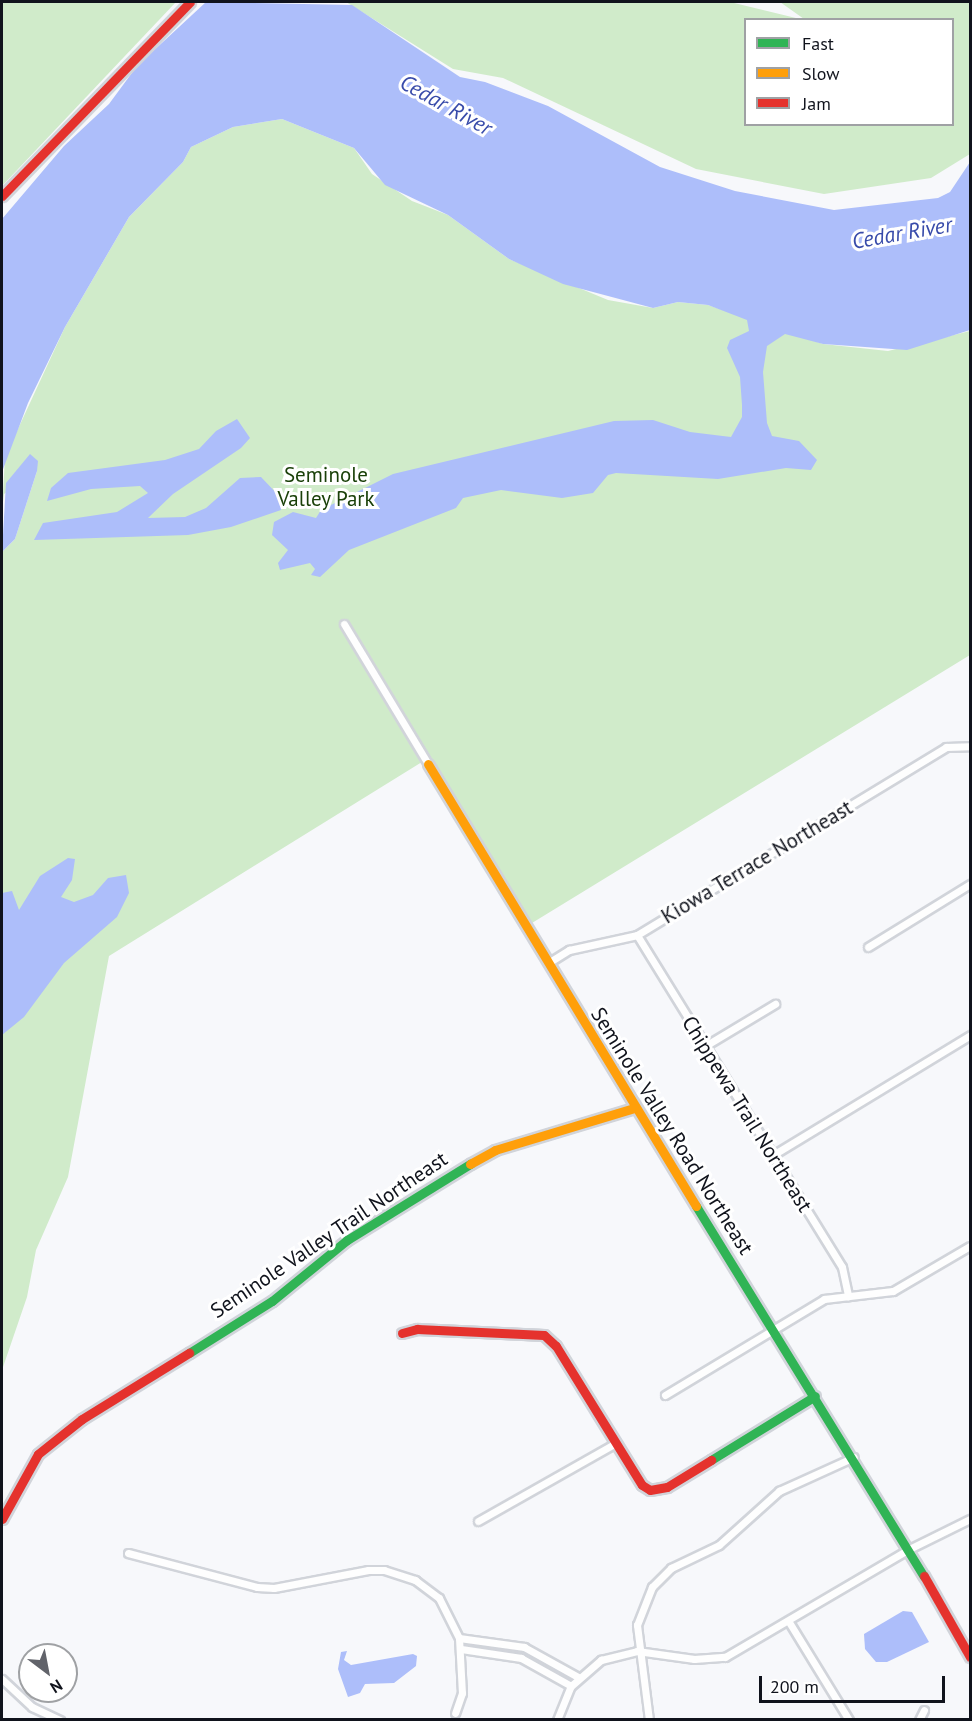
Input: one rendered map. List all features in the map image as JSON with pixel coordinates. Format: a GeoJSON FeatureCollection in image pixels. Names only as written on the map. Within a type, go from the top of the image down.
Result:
{"type":"FeatureCollection","features":[{"type":"Feature","properties":{"kind":"street"},"geometry":{"type":"LineString","coordinates":[[2,196],[190,2]]}},
{"type":"Feature","properties":{"kind":"street","name":"Seminole Valley Road Northeast"},"geometry":{"type":"LineString","coordinates":[[344,624],[634,1108],[854,1457],[970,1657]]}},
{"type":"Feature","properties":{"kind":"street","name":"Kiowa Terrace Northeast"},"geometry":{"type":"LineString","coordinates":[[548,963],[569,950],[637,935],[946,747],[970,746]]}},
{"type":"Feature","properties":{"kind":"street"},"geometry":{"type":"LineString","coordinates":[[868,947],[970,884]]}},
{"type":"Feature","properties":{"kind":"street","name":"Chippewa Trail Northeast"},"geometry":{"type":"LineString","coordinates":[[637,935],[842,1267],[848,1296]]}},
{"type":"Feature","properties":{"kind":"street"},"geometry":{"type":"LineString","coordinates":[[705,1046],[775,1005]]}},
{"type":"Feature","properties":{"kind":"street"},"geometry":{"type":"LineString","coordinates":[[773,1155],[970,1035]]}},
{"type":"Feature","properties":{"kind":"street","name":"Seminole Valley Trail Northeast"},"geometry":{"type":"LineString","coordinates":[[2,1519],[38,1454],[82,1419],[272,1301],[347,1240],[402,1204],[495,1150],[634,1108]]}},
{"type":"Feature","properties":{"kind":"street"},"geometry":{"type":"LineString","coordinates":[[665,1395],[824,1299],[893,1291],[970,1246]]}},
{"type":"Feature","properties":{"kind":"street"},"geometry":{"type":"LineString","coordinates":[[402,1333],[417,1329],[544,1335],[556,1346],[642,1485],[658,1490],[815,1396]]}},
{"type":"Feature","properties":{"kind":"street"},"geometry":{"type":"LineString","coordinates":[[478,1521],[616,1443]]}},
{"type":"Feature","properties":{"kind":"street"},"geometry":{"type":"LineString","coordinates":[[649,1719],[637,1651],[643,1605],[671,1568],[719,1545],[779,1491],[854,1457]]}},
{"type":"Feature","properties":{"kind":"street"},"geometry":{"type":"LineString","coordinates":[[557,1719],[571,1686],[578,1677],[601,1660],[637,1651],[694,1659],[725,1657],[789,1622],[909,1549],[970,1519]]}},
{"type":"Feature","properties":{"kind":"street"},"geometry":{"type":"LineString","coordinates":[[128,1553],[203,1575],[274,1588],[368,1570],[400,1574],[439,1598],[459,1638],[462,1693],[455,1713]]}},
{"type":"Feature","properties":{"kind":"street"},"geometry":{"type":"LineString","coordinates":[[789,1622],[849,1719]]}},
{"type":"Feature","properties":{"kind":"street"},"geometry":{"type":"LineString","coordinates":[[459,1638],[524,1647],[578,1677]]}},
{"type":"Feature","properties":{"kind":"street"},"geometry":{"type":"LineString","coordinates":[[461,1649],[520,1658],[571,1686]]}},
{"type":"Feature","properties":{"kind":"street"},"geometry":{"type":"LineString","coordinates":[[2,1679],[32,1707],[60,1719]]}},
{"type":"Feature","properties":{"kind":"street"},"geometry":{"type":"LineString","coordinates":[[919,1719],[924,1710]]}},
{"type":"Feature","properties":{"kind":"green space"},"geometry":{"type":"Polygon","coordinates":[[[2,2],[176,2],[2,186],[2,2]]]}},
{"type":"Feature","properties":{"kind":"green space"},"geometry":{"type":"Polygon","coordinates":[[[346,2],[730,2],[796,18],[744,18],[744,126],[954,126],[954,18],[803,18],[780,2],[970,2],[970,154],[931,178],[824,194],[696,169],[503,78],[453,69],[346,2]]]}},
{"type":"Feature","properties":{"kind":"green space","name":"Seminole Valley Park"},"geometry":{"type":"Polygon","coordinates":[[[282,119],[354,148],[372,174],[412,201],[448,215],[509,259],[608,300],[653,308],[678,302],[708,305],[823,344],[888,351],[970,331],[970,655],[532,923],[430,757],[109,956],[68,1177],[36,1250],[27,1297],[2,1370],[2,552],[15,539],[37,471],[4,494],[2,510],[5,457],[65,327],[129,217],[183,162],[191,147],[233,127],[282,119]]]}},
{"type":"Feature","properties":{"kind":"water","name":"Cedar River"},"geometry":{"type":"Polygon","coordinates":[[[206,2],[352,5],[460,77],[485,82],[548,106],[660,167],[735,191],[834,210],[938,198],[950,192],[970,162],[970,330],[907,350],[823,344],[785,334],[767,346],[763,372],[767,423],[772,436],[799,441],[817,460],[811,470],[786,468],[718,479],[616,473],[608,475],[593,493],[562,498],[501,490],[463,498],[456,508],[349,550],[320,577],[311,575],[315,569],[310,563],[280,570],[278,563],[288,550],[272,535],[274,522],[293,512],[316,518],[321,510],[393,474],[614,421],[653,420],[690,432],[731,437],[742,417],[742,405],[740,377],[727,348],[730,340],[749,331],[747,320],[708,305],[678,302],[653,308],[563,284],[509,259],[448,215],[385,185],[354,148],[282,119],[233,127],[191,147],[183,162],[129,217],[65,327],[28,403],[2,472],[2,219],[64,146],[109,104],[137,66],[206,2]]]}},
{"type":"Feature","properties":{"kind":"water"},"geometry":{"type":"Polygon","coordinates":[[[237,419],[250,438],[241,448],[173,494],[148,518],[185,517],[206,508],[240,478],[261,477],[281,498],[281,510],[231,527],[188,535],[34,540],[43,523],[117,512],[148,493],[140,486],[91,489],[47,501],[51,488],[68,473],[165,460],[199,449],[216,431],[237,419]]]}},
{"type":"Feature","properties":{"kind":"water"},"geometry":{"type":"Polygon","coordinates":[[[30,454],[38,461],[37,471],[15,539],[2,552],[6,483],[30,454]]]}},
{"type":"Feature","properties":{"kind":"water"},"geometry":{"type":"Polygon","coordinates":[[[68,858],[75,859],[72,880],[61,897],[74,902],[93,895],[108,878],[126,875],[129,893],[117,917],[64,963],[24,1017],[2,1035],[2,893],[12,891],[19,910],[40,876],[68,858]]]}},
{"type":"Feature","properties":{"kind":"water"},"geometry":{"type":"Polygon","coordinates":[[[903,1611],[912,1612],[929,1642],[887,1662],[876,1662],[865,1649],[864,1634],[903,1611]]]}},
{"type":"Feature","properties":{"kind":"water"},"geometry":{"type":"Polygon","coordinates":[[[347,1651],[344,1660],[351,1665],[413,1654],[417,1656],[416,1666],[394,1683],[365,1684],[360,1693],[348,1697],[338,1669],[341,1652],[347,1651]]]}},
{"type":"Feature","properties":{"kind":"traffic: fast"},"geometry":{"type":"LineString","coordinates":[[189,1353],[272,1301],[347,1240],[470,1164]]}},
{"type":"Feature","properties":{"kind":"traffic: fast"},"geometry":{"type":"LineString","coordinates":[[696,1206],[924,1576]]}},
{"type":"Feature","properties":{"kind":"traffic: fast"},"geometry":{"type":"LineString","coordinates":[[711,1460],[815,1396]]}},
{"type":"Feature","properties":{"kind":"traffic: slow"},"geometry":{"type":"LineString","coordinates":[[428,764],[696,1206]]}},
{"type":"Feature","properties":{"kind":"traffic: slow"},"geometry":{"type":"LineString","coordinates":[[470,1164],[495,1150],[634,1108]]}},
{"type":"Feature","properties":{"kind":"traffic: jam"},"geometry":{"type":"LineString","coordinates":[[2,196],[190,2]]}},
{"type":"Feature","properties":{"kind":"traffic: jam"},"geometry":{"type":"LineString","coordinates":[[402,1333],[417,1329],[544,1335],[556,1346],[642,1485],[650,1490],[667,1487],[711,1460]]}},
{"type":"Feature","properties":{"kind":"traffic: jam"},"geometry":{"type":"LineString","coordinates":[[2,1519],[38,1454],[82,1419],[189,1353]]}},
{"type":"Feature","properties":{"kind":"traffic: jam"},"geometry":{"type":"LineString","coordinates":[[924,1576],[970,1657]]}}]}
